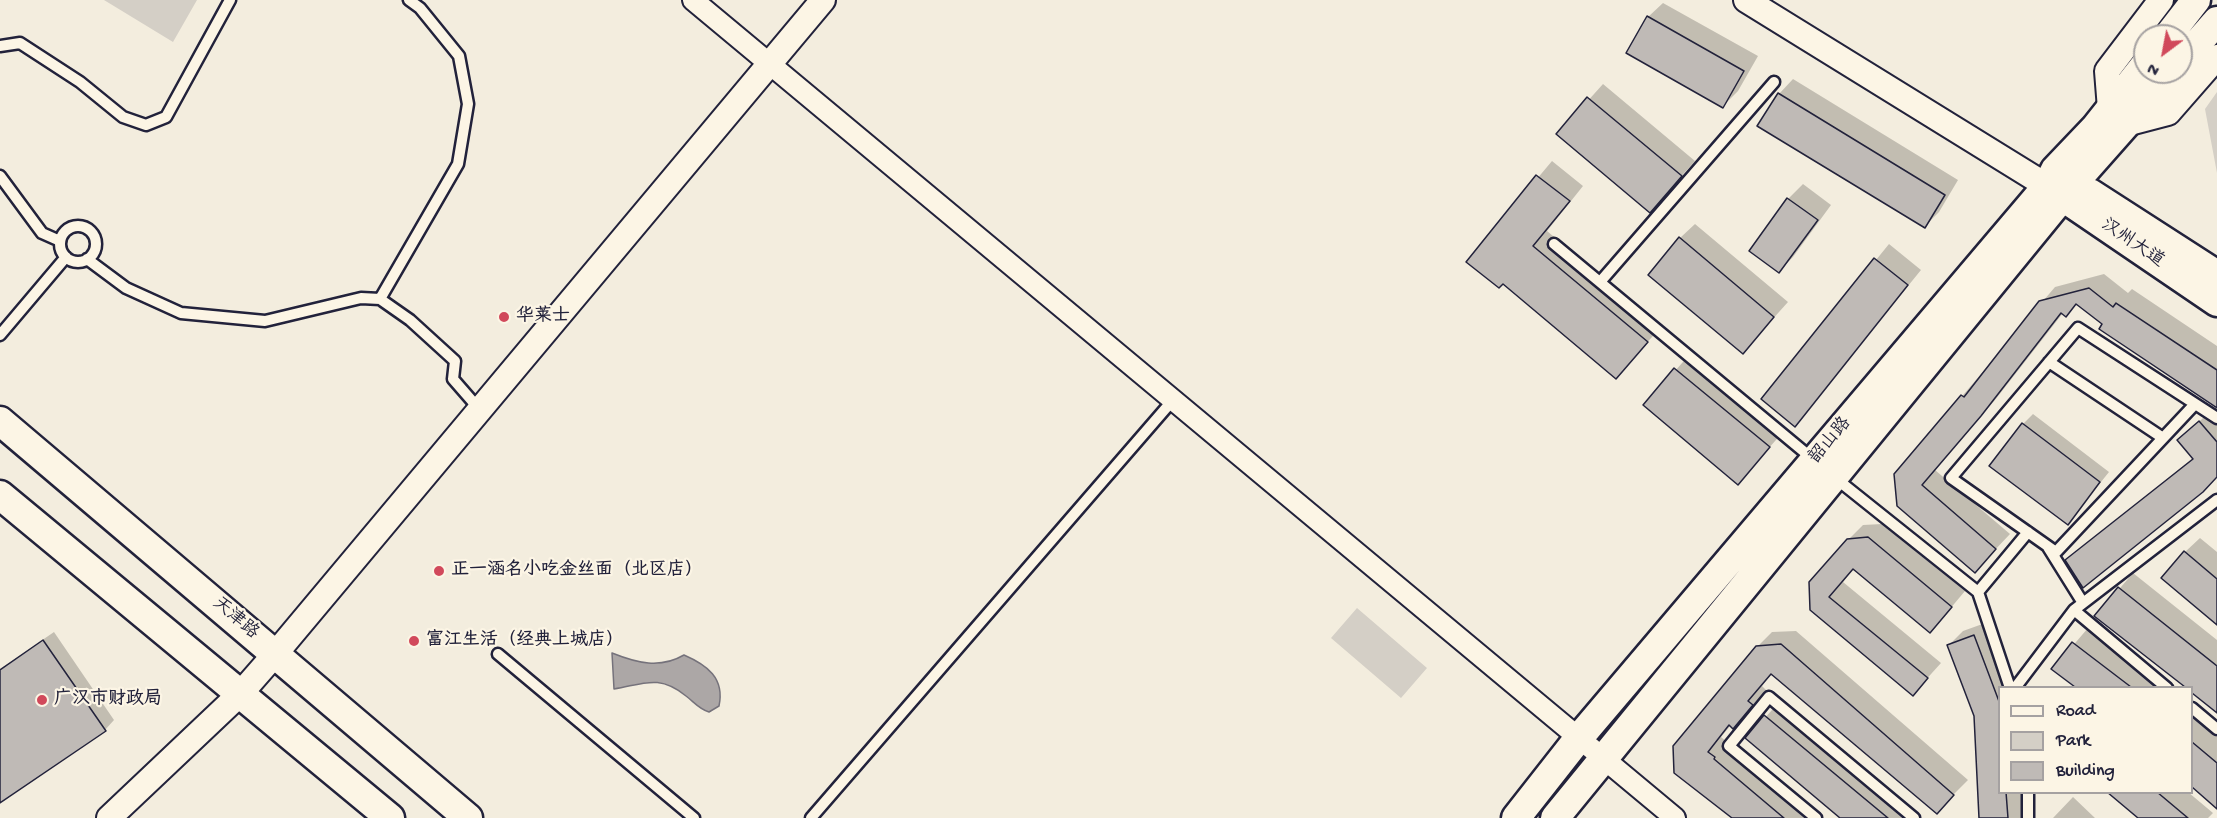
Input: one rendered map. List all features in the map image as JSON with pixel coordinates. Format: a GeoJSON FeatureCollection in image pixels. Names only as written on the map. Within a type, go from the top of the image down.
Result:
{"type":"FeatureCollection","features":[{"type":"Feature","properties":{"kind":"main road"},"geometry":{"type":"LineString","coordinates":[[2177,24],[2194,2]]}},
{"type":"Feature","properties":{"kind":"main road"},"geometry":{"type":"LineString","coordinates":[[2193,48],[2217,21]]}},
{"type":"Feature","properties":{"kind":"main road","name":"韶山路"},"geometry":{"type":"LineString","coordinates":[[2118,116],[2135,84]]}},
{"type":"Feature","properties":{"kind":"main road","name":"韶山路"},"geometry":{"type":"LineString","coordinates":[[1555,818],[1824,469],[2059,184],[2118,116],[2157,84]]}},
{"type":"Feature","properties":{"kind":"main road","name":"汉州大道"},"geometry":{"type":"LineString","coordinates":[[2059,184],[2217,275]]}},
{"type":"Feature","properties":{"kind":"main road","name":"汉州大道"},"geometry":{"type":"LineString","coordinates":[[2059,184],[2217,302]]}},
{"type":"Feature","properties":{"kind":"main road","name":"天津路"},"geometry":{"type":"LineString","coordinates":[[0,421],[468,818]]}},
{"type":"Feature","properties":{"kind":"main road","name":"韶山路"},"geometry":{"type":"LineString","coordinates":[[1516,818],[1578,739],[1824,469]]}},
{"type":"Feature","properties":{"kind":"main road"},"geometry":{"type":"LineString","coordinates":[[0,495],[390,818]]}},
{"type":"Feature","properties":{"kind":"street"},"geometry":{"type":"LineString","coordinates":[[693,0],[772,63],[1675,818]]}},
{"type":"Feature","properties":{"kind":"street"},"geometry":{"type":"LineString","coordinates":[[109,818],[241,693],[276,653],[823,0]]}},
{"type":"Feature","properties":{"kind":"street"},"geometry":{"type":"LineString","coordinates":[[1746,0],[2059,184]]}},
{"type":"Feature","properties":{"kind":"street"},"geometry":{"type":"LineString","coordinates":[[2161,0],[2107,71],[2118,116],[2168,113],[2217,57]]}},
{"type":"Feature","properties":{"kind":"lane"},"geometry":{"type":"LineString","coordinates":[[0,46],[20,44],[80,82],[123,117],[146,125],[165,117],[230,0]]}},
{"type":"Feature","properties":{"kind":"lane"},"geometry":{"type":"LineString","coordinates":[[380,299],[458,164],[468,104],[459,56],[420,8],[408,0]]}},
{"type":"Feature","properties":{"kind":"lane"},"geometry":{"type":"LineString","coordinates":[[1600,282],[1774,82]]}},
{"type":"Feature","properties":{"kind":"lane"},"geometry":{"type":"LineString","coordinates":[[0,176],[42,233],[60,241]]}},
{"type":"Feature","properties":{"kind":"lane"},"geometry":{"type":"LineString","coordinates":[[71,228],[88,230],[95,244],[87,259],[77,262],[62,253],[60,241],[71,228]]}},
{"type":"Feature","properties":{"kind":"lane"},"geometry":{"type":"LineString","coordinates":[[1554,244],[1824,469],[1978,592],[2010,686]]}},
{"type":"Feature","properties":{"kind":"lane"},"geometry":{"type":"LineString","coordinates":[[0,335],[66,257]]}},
{"type":"Feature","properties":{"kind":"lane"},"geometry":{"type":"LineString","coordinates":[[87,259],[126,288],[181,314],[265,321],[361,298],[380,299],[410,320],[454,361],[453,379],[480,411]]}},
{"type":"Feature","properties":{"kind":"lane"},"geometry":{"type":"LineString","coordinates":[[2195,404],[2056,552],[1951,478],[2078,328],[2217,418]]}},
{"type":"Feature","properties":{"kind":"lane"},"geometry":{"type":"LineString","coordinates":[[2049,362],[2163,438]]}},
{"type":"Feature","properties":{"kind":"lane"},"geometry":{"type":"LineString","coordinates":[[811,818],[1173,400]]}},
{"type":"Feature","properties":{"kind":"lane"},"geometry":{"type":"LineString","coordinates":[[2016,686],[2078,606],[2217,500]]}},
{"type":"Feature","properties":{"kind":"lane"},"geometry":{"type":"LineString","coordinates":[[1978,592],[2028,532]]}},
{"type":"Feature","properties":{"kind":"lane"},"geometry":{"type":"LineString","coordinates":[[2046,545],[2078,606],[2166,686]]}},
{"type":"Feature","properties":{"kind":"lane"},"geometry":{"type":"LineString","coordinates":[[498,654],[694,818]]}},
{"type":"Feature","properties":{"kind":"lane"},"geometry":{"type":"LineString","coordinates":[[1816,818],[1729,746],[1769,698],[1914,818]]}},
{"type":"Feature","properties":{"kind":"lane"},"geometry":{"type":"LineString","coordinates":[[2193,709],[2217,729]]}},
{"type":"Feature","properties":{"kind":"lane"},"geometry":{"type":"LineString","coordinates":[[2028,794],[2028,818]]}},
{"type":"Feature","properties":{"kind":"green space"},"geometry":{"type":"Polygon","coordinates":[[[104,0],[197,0],[173,42],[104,0]]]}},
{"type":"Feature","properties":{"kind":"green space"},"geometry":{"type":"Polygon","coordinates":[[[2217,92],[2217,173],[2205,109],[2217,92]]]}},
{"type":"Feature","properties":{"kind":"green space"},"geometry":{"type":"Polygon","coordinates":[[[1357,608],[1427,668],[1401,698],[1331,638],[1357,608]]]}},
{"type":"Feature","properties":{"kind":"shaded area"},"geometry":{"type":"Polygon","coordinates":[[[612,653],[630,660],[648,663],[666,662],[684,655],[707,668],[717,680],[719,706],[709,712],[705,711],[676,689],[659,683],[643,683],[614,689],[612,653]]]}},
{"type":"Feature","properties":{"kind":"building"},"geometry":{"type":"Polygon","coordinates":[[[1647,16],[1744,71],[1723,108],[1626,53],[1647,16]]]}},
{"type":"Feature","properties":{"kind":"building"},"geometry":{"type":"Polygon","coordinates":[[[1778,93],[1945,195],[1925,228],[1757,126],[1778,93]]]}},
{"type":"Feature","properties":{"kind":"building"},"geometry":{"type":"Polygon","coordinates":[[[1587,97],[1682,176],[1650,213],[1556,134],[1587,97]]]}},
{"type":"Feature","properties":{"kind":"building"},"geometry":{"type":"Polygon","coordinates":[[[1536,175],[1570,201],[1533,246],[1648,342],[1616,379],[1503,284],[1499,288],[1466,262],[1536,175]]]}},
{"type":"Feature","properties":{"kind":"building"},"geometry":{"type":"Polygon","coordinates":[[[1787,198],[1818,220],[1779,273],[1749,251],[1787,198]]]}},
{"type":"Feature","properties":{"kind":"building"},"geometry":{"type":"Polygon","coordinates":[[[1679,237],[1774,317],[1743,354],[1648,275],[1679,237]]]}},
{"type":"Feature","properties":{"kind":"building"},"geometry":{"type":"Polygon","coordinates":[[[1874,258],[1908,285],[1795,427],[1761,399],[1874,258]]]}},
{"type":"Feature","properties":{"kind":"building"},"geometry":{"type":"Polygon","coordinates":[[[2089,288],[2113,307],[2116,303],[2217,370],[2217,408],[2099,329],[2102,324],[2076,304],[2066,317],[2061,313],[1981,416],[1922,485],[1996,549],[1975,573],[1897,506],[1894,474],[1961,395],[1964,397],[2039,301],[2089,288]]]}},
{"type":"Feature","properties":{"kind":"building"},"geometry":{"type":"Polygon","coordinates":[[[1674,368],[1770,447],[1738,485],[1643,405],[1674,368]]]}},
{"type":"Feature","properties":{"kind":"building"},"geometry":{"type":"Polygon","coordinates":[[[2199,421],[2217,442],[2217,477],[2203,492],[2083,588],[2065,560],[2193,459],[2177,440],[2199,421]]]}},
{"type":"Feature","properties":{"kind":"building"},"geometry":{"type":"Polygon","coordinates":[[[2022,423],[2100,482],[2068,525],[1989,466],[2022,423]]]}},
{"type":"Feature","properties":{"kind":"building"},"geometry":{"type":"Polygon","coordinates":[[[1868,537],[1952,607],[1930,633],[1853,569],[1829,597],[1928,678],[1913,696],[1810,610],[1809,582],[1847,539],[1868,537]]]}},
{"type":"Feature","properties":{"kind":"building"},"geometry":{"type":"Polygon","coordinates":[[[2184,551],[2217,579],[2217,625],[2161,578],[2184,551]]]}},
{"type":"Feature","properties":{"kind":"building"},"geometry":{"type":"Polygon","coordinates":[[[2118,587],[2217,666],[2217,713],[2193,694],[2193,686],[2184,686],[2094,616],[2118,587]]]}},
{"type":"Feature","properties":{"kind":"building"},"geometry":{"type":"Polygon","coordinates":[[[1974,635],[1998,699],[1998,794],[2006,794],[2008,818],[1979,818],[1974,716],[1947,645],[1974,635]]]}},
{"type":"Feature","properties":{"kind":"building","name":"广汉市财政局"},"geometry":{"type":"Polygon","coordinates":[[[43,640],[106,731],[0,803],[0,670],[43,640]]]}},
{"type":"Feature","properties":{"kind":"building"},"geometry":{"type":"Polygon","coordinates":[[[2072,642],[2130,686],[2074,686],[2051,669],[2072,642]]]}},
{"type":"Feature","properties":{"kind":"building"},"geometry":{"type":"Polygon","coordinates":[[[1781,644],[1954,795],[1937,814],[1771,674],[1748,701],[1753,705],[1733,729],[1729,725],[1708,752],[1784,818],[1732,818],[1674,773],[1673,746],[1756,646],[1781,644]]]}},
{"type":"Feature","properties":{"kind":"building"},"geometry":{"type":"Polygon","coordinates":[[[1764,715],[1888,818],[1840,818],[1745,738],[1764,715]]]}},
{"type":"Feature","properties":{"kind":"building"},"geometry":{"type":"Polygon","coordinates":[[[2193,743],[2217,763],[2217,809],[2193,788],[2193,743]]]}},
{"type":"Feature","properties":{"kind":"building"},"geometry":{"type":"Polygon","coordinates":[[[2109,794],[2159,794],[2188,818],[2138,818],[2109,794]]]}},
{"type":"Feature","properties":{"kind":"place","name":"华莱士"},"geometry":{"type":"Point","coordinates":[504,317]}},
{"type":"Feature","properties":{"kind":"place","name":"正一涵名小吃金丝面（北区店）"},"geometry":{"type":"Point","coordinates":[439,571]}},
{"type":"Feature","properties":{"kind":"place","name":"富江生活（经典上城店）"},"geometry":{"type":"Point","coordinates":[414,641]}},
{"type":"Feature","properties":{"kind":"place","name":"广汉市财政局"},"geometry":{"type":"Point","coordinates":[42,700]}}]}
